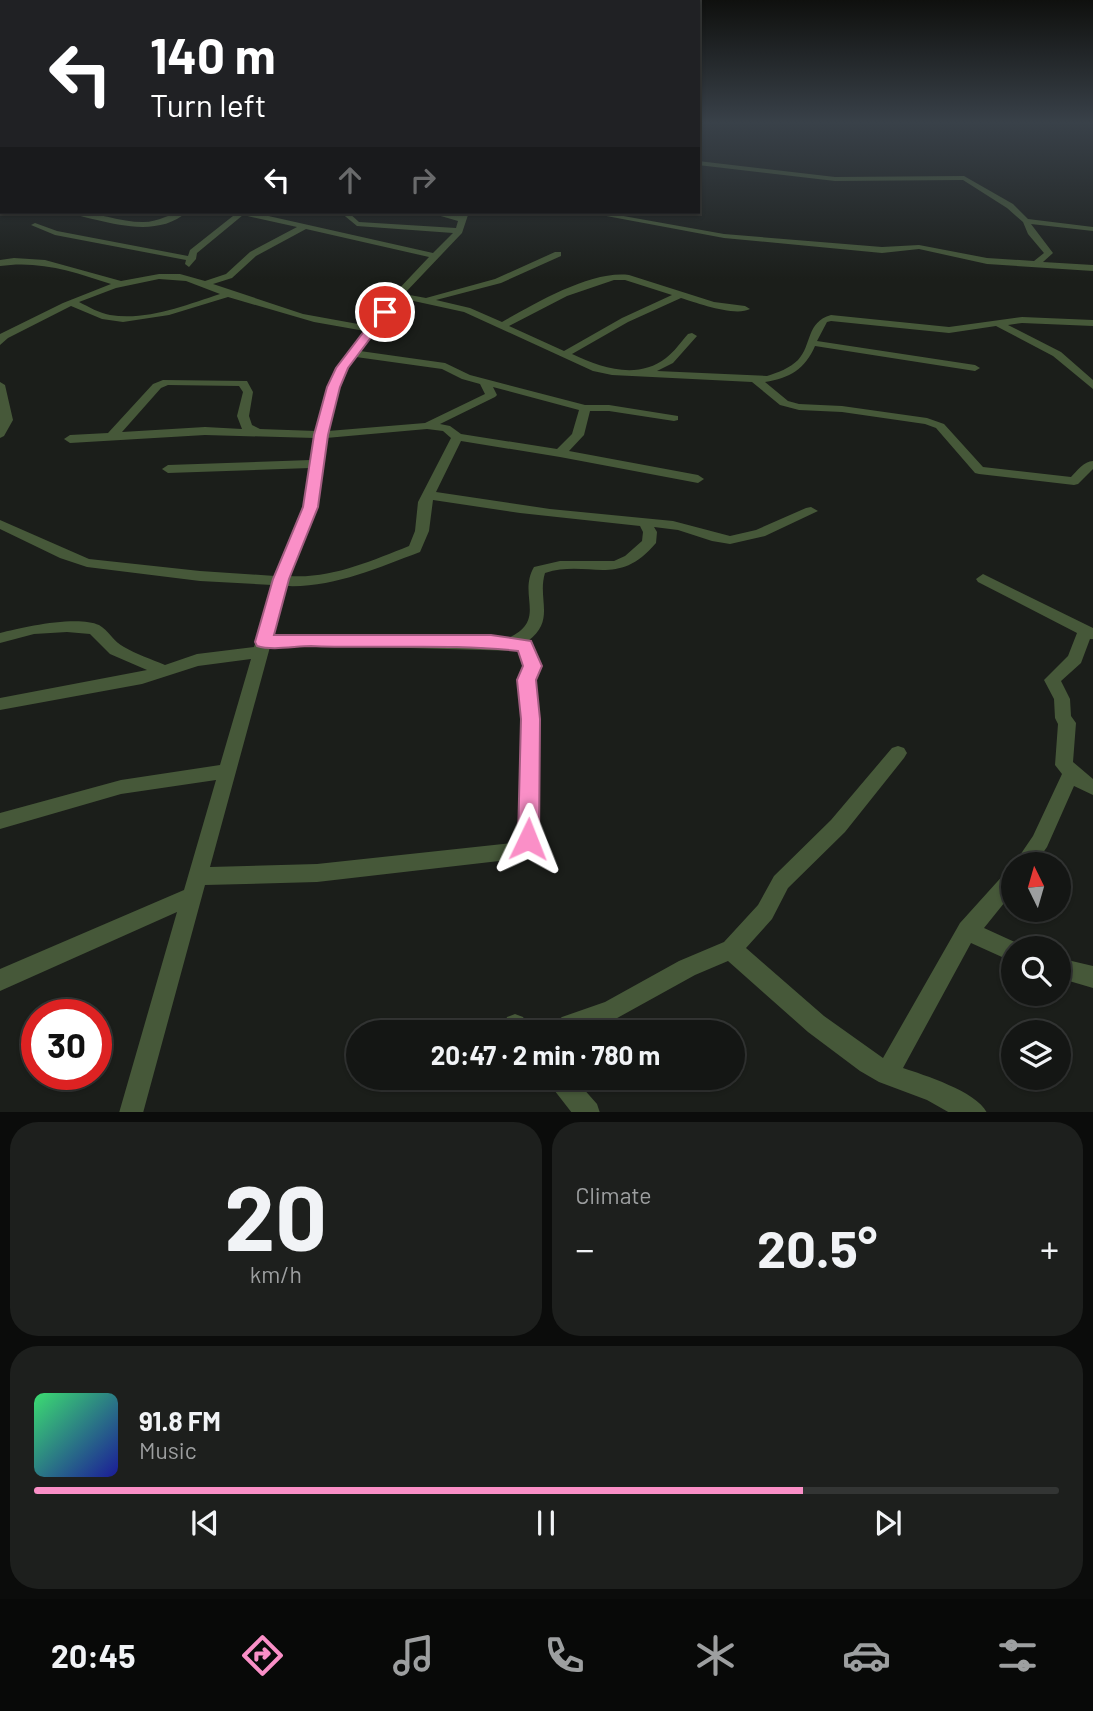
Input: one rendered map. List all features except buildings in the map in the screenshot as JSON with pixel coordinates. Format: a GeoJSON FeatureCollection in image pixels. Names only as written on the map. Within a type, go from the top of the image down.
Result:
{"type":"FeatureCollection","features":[{"type":"Feature","properties":{"kind":"street"},"geometry":{"type":"LineString","coordinates":[[800,175],[835,179],[964,178],[984,193],[996,196],[1026,221],[1031,232],[1049,253],[1036,264]]}},
{"type":"Feature","properties":{"kind":"street"},"geometry":{"type":"LineString","coordinates":[[85,214],[149,224],[169,221],[180,214]]}},
{"type":"Feature","properties":{"kind":"street"},"geometry":{"type":"LineString","coordinates":[[0,342],[4,336],[73,303],[122,284],[167,276],[188,266],[193,252],[240,214]]}},
{"type":"Feature","properties":{"kind":"street"},"geometry":{"type":"LineString","coordinates":[[251,214],[435,256]]}},
{"type":"Feature","properties":{"kind":"street"},"geometry":{"type":"LineString","coordinates":[[346,214],[357,225],[462,220]]}},
{"type":"Feature","properties":{"kind":"street"},"geometry":{"type":"LineString","coordinates":[[439,214],[462,220]]}},
{"type":"Feature","properties":{"kind":"street"},"geometry":{"type":"LineString","coordinates":[[600,214],[724,236],[881,250],[919,247],[987,261],[1093,268]]}},
{"type":"Feature","properties":{"kind":"street"},"geometry":{"type":"LineString","coordinates":[[131,1112],[281,579],[310,507],[316,483],[321,435],[334,387],[352,353],[398,295],[435,256],[462,220]]}},
{"type":"Feature","properties":{"kind":"street"},"geometry":{"type":"LineString","coordinates":[[1026,221],[1093,229]]}},
{"type":"Feature","properties":{"kind":"street"},"geometry":{"type":"LineString","coordinates":[[35,225],[55,233],[192,259]]}},
{"type":"Feature","properties":{"kind":"street"},"geometry":{"type":"LineString","coordinates":[[205,284],[229,276],[253,254],[305,226]]}},
{"type":"Feature","properties":{"kind":"street"},"geometry":{"type":"LineString","coordinates":[[426,300],[498,281],[558,254]]}},
{"type":"Feature","properties":{"kind":"street"},"geometry":{"type":"LineString","coordinates":[[0,263],[16,259],[36,261],[122,284]]}},
{"type":"Feature","properties":{"kind":"street"},"geometry":{"type":"LineString","coordinates":[[167,276],[205,284],[321,323],[371,329]]}},
{"type":"Feature","properties":{"kind":"street"},"geometry":{"type":"LineString","coordinates":[[502,326],[541,304],[612,276],[626,277],[724,309],[745,309]]}},
{"type":"Feature","properties":{"kind":"street"},"geometry":{"type":"LineString","coordinates":[[73,303],[102,316],[121,318],[183,309],[229,294]]}},
{"type":"Feature","properties":{"kind":"street"},"geometry":{"type":"LineString","coordinates":[[398,295],[467,310],[593,368],[642,374],[756,380],[784,374],[803,361],[817,330],[824,320],[831,318],[949,330],[1022,320],[1093,323]]}},
{"type":"Feature","properties":{"kind":"street"},"geometry":{"type":"LineString","coordinates":[[565,355],[625,320],[679,295]]}},
{"type":"Feature","properties":{"kind":"street"},"geometry":{"type":"LineString","coordinates":[[999,324],[1057,354],[1093,386]]}},
{"type":"Feature","properties":{"kind":"street"},"geometry":{"type":"LineString","coordinates":[[642,374],[669,361],[691,336]]}},
{"type":"Feature","properties":{"kind":"street"},"geometry":{"type":"LineString","coordinates":[[812,342],[975,368]]}},
{"type":"Feature","properties":{"kind":"street"},"geometry":{"type":"LineString","coordinates":[[352,353],[444,366],[485,383],[585,408],[609,408],[674,418]]}},
{"type":"Feature","properties":{"kind":"street"},"geometry":{"type":"LineString","coordinates":[[756,380],[784,403],[799,407],[842,409],[927,421],[940,426],[979,470],[1074,481],[1088,478],[1091,464]]}},
{"type":"Feature","properties":{"kind":"street"},"geometry":{"type":"LineString","coordinates":[[112,436],[157,386],[167,382],[243,383],[248,392],[243,416],[247,426],[257,432]]}},
{"type":"Feature","properties":{"kind":"street"},"geometry":{"type":"LineString","coordinates":[[485,383],[491,395]]}},
{"type":"Feature","properties":{"kind":"street"},"geometry":{"type":"LineString","coordinates":[[0,385],[7,420],[0,434]]}},
{"type":"Feature","properties":{"kind":"street"},"geometry":{"type":"LineString","coordinates":[[427,426],[491,395],[511,389]]}},
{"type":"Feature","properties":{"kind":"street"},"geometry":{"type":"LineString","coordinates":[[560,453],[578,435],[585,408]]}},
{"type":"Feature","properties":{"kind":"street"},"geometry":{"type":"LineString","coordinates":[[70,439],[81,441],[112,436],[205,431],[257,432],[279,436],[321,435],[427,426],[446,428],[457,437],[631,464],[698,480]]}},
{"type":"Feature","properties":{"kind":"street"},"geometry":{"type":"LineString","coordinates":[[0,524],[70,558],[87,563],[200,576],[304,582],[354,572],[415,549],[422,531],[428,495],[457,437]]}},
{"type":"Feature","properties":{"kind":"street"},"geometry":{"type":"LineString","coordinates":[[168,469],[316,464]]}},
{"type":"Feature","properties":{"kind":"street"},"geometry":{"type":"LineString","coordinates":[[428,495],[518,510],[696,530],[725,540],[741,538],[811,512]]}},
{"type":"Feature","properties":{"kind":"street"},"geometry":{"type":"LineString","coordinates":[[508,644],[530,635],[537,621],[536,577],[539,570],[549,566],[594,566],[627,561],[649,543],[650,532],[645,524]]}},
{"type":"Feature","properties":{"kind":"street"},"geometry":{"type":"LineString","coordinates":[[984,579],[1089,633],[1075,659],[1052,680],[1062,699],[1063,718],[1067,723],[1064,765],[1085,783]]}},
{"type":"Feature","properties":{"kind":"street"},"geometry":{"type":"LineString","coordinates":[[0,638],[34,629],[94,629],[116,650],[164,671]]}},
{"type":"Feature","properties":{"kind":"street"},"geometry":{"type":"LineString","coordinates":[[0,704],[142,678],[197,660],[262,647],[286,639],[399,643],[491,641],[525,646],[533,666],[527,680],[531,719],[528,839],[517,851],[317,873],[196,876]]}},
{"type":"Feature","properties":{"kind":"street"},"geometry":{"type":"LineString","coordinates":[[584,1020],[610,1011],[687,968],[731,948],[765,912],[781,883],[838,826],[898,753]]}},
{"type":"Feature","properties":{"kind":"street"},"geometry":{"type":"LineString","coordinates":[[0,821],[121,787],[226,771]]}},
{"type":"Feature","properties":{"kind":"street"},"geometry":{"type":"LineString","coordinates":[[1033,852],[1040,842],[1068,779],[1085,783]]}},
{"type":"Feature","properties":{"kind":"street"},"geometry":{"type":"LineString","coordinates":[[887,1074],[967,930],[1001,892]]}},
{"type":"Feature","properties":{"kind":"street"},"geometry":{"type":"LineString","coordinates":[[0,980],[190,897]]}},
{"type":"Feature","properties":{"kind":"street"},"geometry":{"type":"LineString","coordinates":[[967,930],[1001,946]]}},
{"type":"Feature","properties":{"kind":"street"},"geometry":{"type":"LineString","coordinates":[[731,948],[816,1024],[868,1063],[887,1074],[933,1090],[975,1112]]}},
{"type":"Feature","properties":{"kind":"street"},"geometry":{"type":"LineString","coordinates":[[1071,971],[1093,977]]}},
{"type":"Feature","properties":{"kind":"street"},"geometry":{"type":"LineString","coordinates":[[569,1090],[588,1112]]}},
{"type":"Feature","properties":{"kind":"route"},"geometry":{"type":"LineString","coordinates":[[385,312],[352,353],[334,387],[321,435],[316,483],[310,507],[281,579],[263,642],[286,639],[383,643],[491,641],[525,646],[533,666],[527,680],[531,719],[528,839]]}}]}
